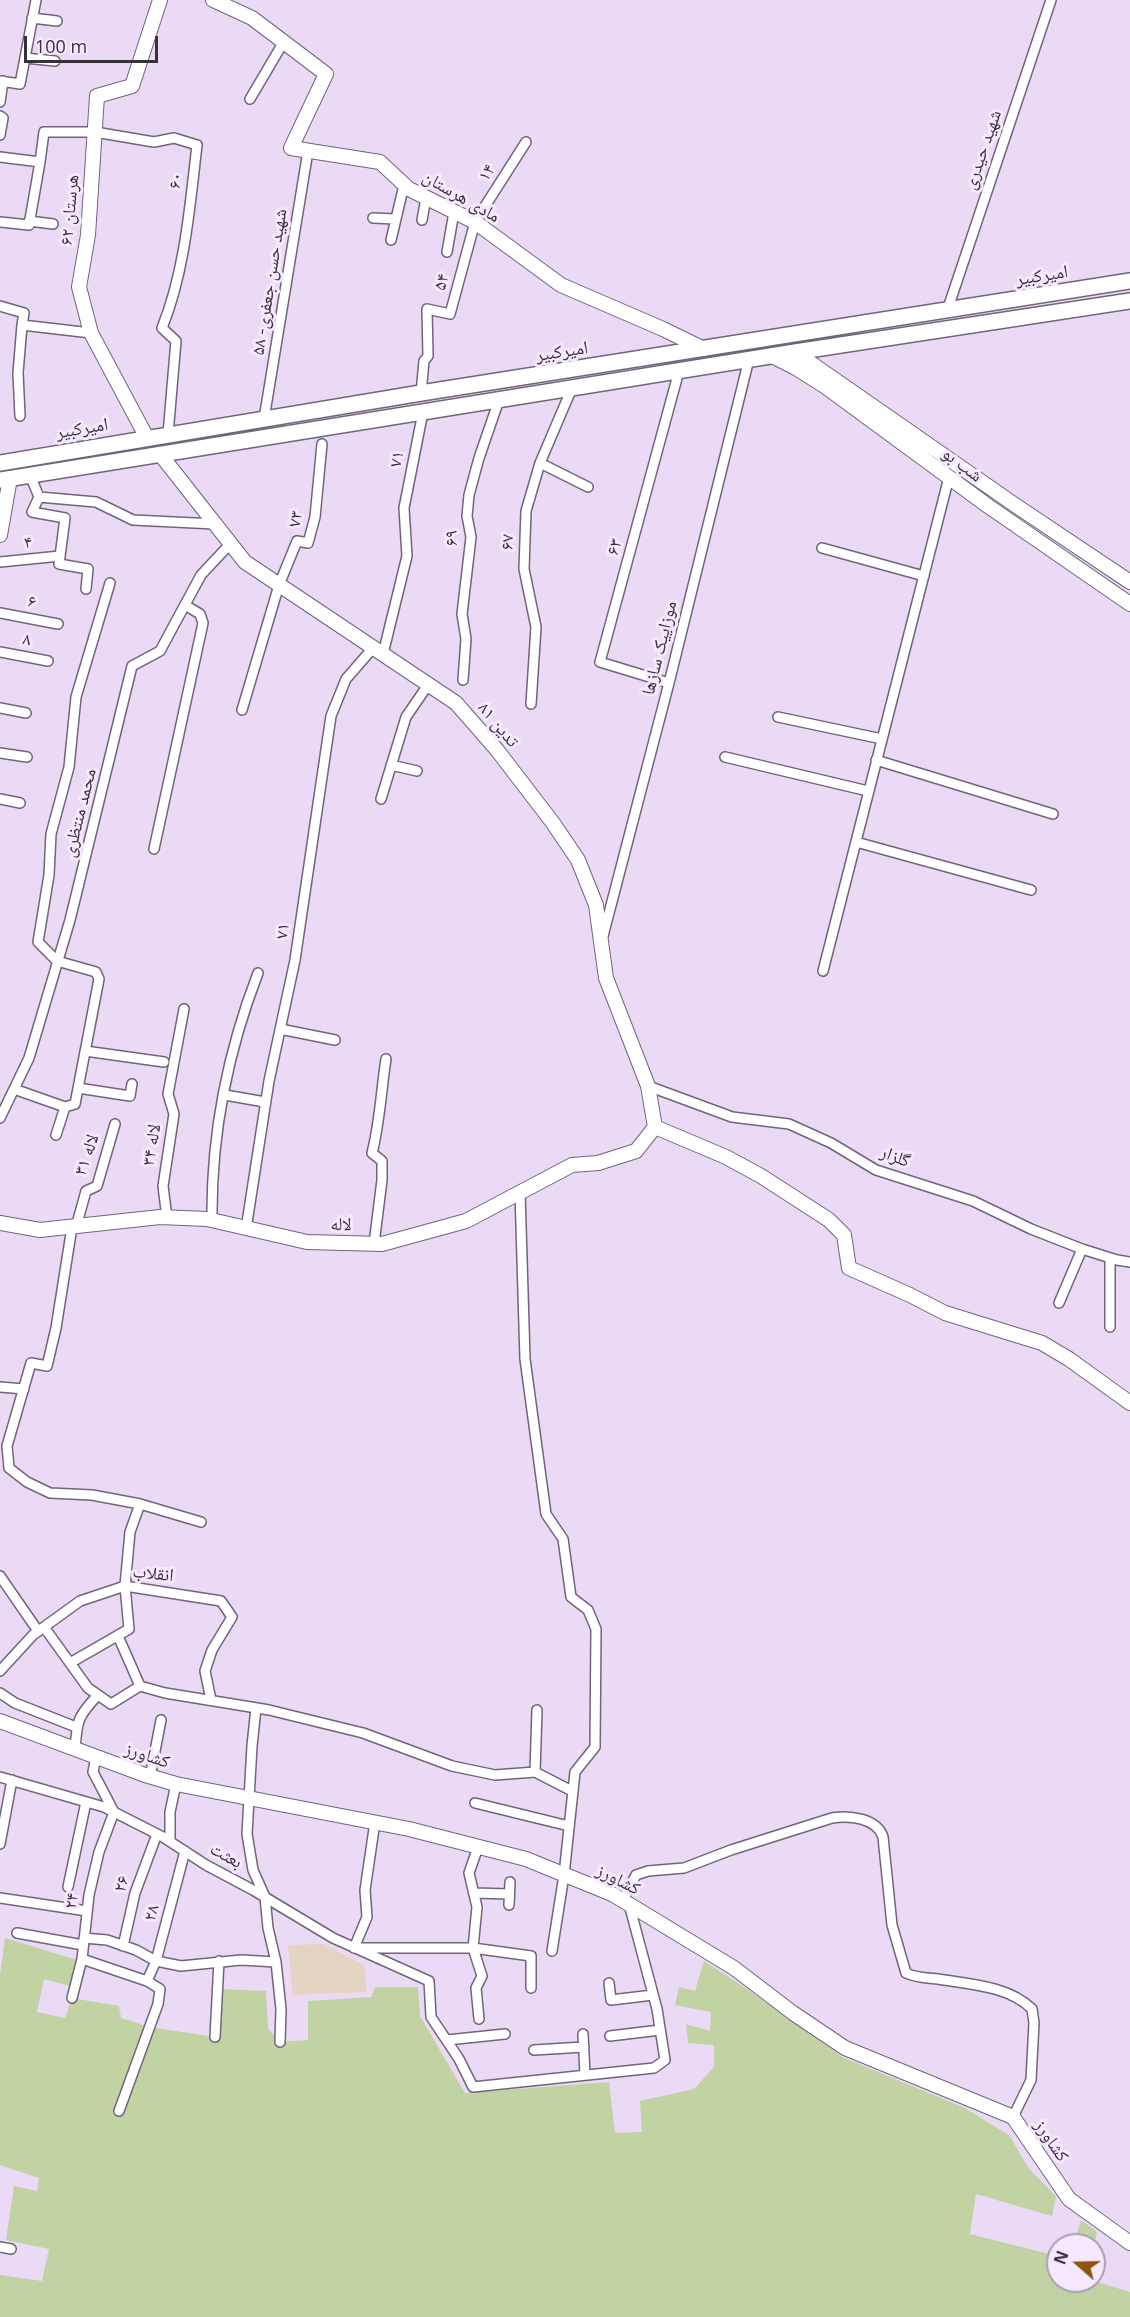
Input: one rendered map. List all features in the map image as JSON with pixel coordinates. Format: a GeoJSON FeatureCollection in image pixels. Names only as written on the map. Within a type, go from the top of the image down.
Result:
{"type":"FeatureCollection","features":[{"type":"Feature","properties":{"kind":"main road","name":"امیرکبیر"},"geometry":{"type":"LineString","coordinates":[[0,463],[421,393],[1130,281]]}},
{"type":"Feature","properties":{"kind":"main road","name":"امیرکبیر"},"geometry":{"type":"LineString","coordinates":[[5,479],[749,359],[1130,301]]}},
{"type":"Feature","properties":{"kind":"main road"},"geometry":{"type":"LineString","coordinates":[[609,364],[612,381]]}},
{"type":"Feature","properties":{"kind":"street"},"geometry":{"type":"LineString","coordinates":[[0,102],[1,81],[20,84],[36,0]]}},
{"type":"Feature","properties":{"kind":"street","name":"هرستان ۶۲"},"geometry":{"type":"LineString","coordinates":[[147,438],[90,333],[79,286],[88,235],[97,96],[132,86],[160,0]]}},
{"type":"Feature","properties":{"kind":"street"},"geometry":{"type":"LineString","coordinates":[[213,0],[252,18],[326,74],[291,148],[308,151]]}},
{"type":"Feature","properties":{"kind":"street","name":"شهيد حیدری"},"geometry":{"type":"LineString","coordinates":[[947,311],[1051,0]]}},
{"type":"Feature","properties":{"kind":"street"},"geometry":{"type":"LineString","coordinates":[[32,18],[57,21]]}},
{"type":"Feature","properties":{"kind":"street"},"geometry":{"type":"LineString","coordinates":[[250,99],[283,43]]}},
{"type":"Feature","properties":{"kind":"street"},"geometry":{"type":"LineString","coordinates":[[25,58],[55,61]]}},
{"type":"Feature","properties":{"kind":"street"},"geometry":{"type":"LineString","coordinates":[[0,116],[3,118],[0,135]]}},
{"type":"Feature","properties":{"kind":"street","name":"۶۰"},"geometry":{"type":"LineString","coordinates":[[40,162],[44,132],[95,132],[154,142],[174,138],[196,145],[191,200],[177,276],[162,328],[176,341],[168,434]]}},
{"type":"Feature","properties":{"kind":"street","name":"۱۴"},"geometry":{"type":"LineString","coordinates":[[475,222],[526,142]]}},
{"type":"Feature","properties":{"kind":"street","name":"مادی هرستان"},"geometry":{"type":"LineString","coordinates":[[308,151],[380,162],[405,185],[475,222],[561,285],[704,349]]}},
{"type":"Feature","properties":{"kind":"street","name":"شهید حسن جعفری- ۵۸"},"geometry":{"type":"LineString","coordinates":[[264,419],[308,151]]}},
{"type":"Feature","properties":{"kind":"street"},"geometry":{"type":"LineString","coordinates":[[0,157],[40,162],[29,225],[0,222]]}},
{"type":"Feature","properties":{"kind":"street"},"geometry":{"type":"LineString","coordinates":[[391,240],[405,185]]}},
{"type":"Feature","properties":{"kind":"street"},"geometry":{"type":"LineString","coordinates":[[422,220],[426,198]]}},
{"type":"Feature","properties":{"kind":"street"},"geometry":{"type":"LineString","coordinates":[[447,252],[454,212]]}},
{"type":"Feature","properties":{"kind":"street"},"geometry":{"type":"LineString","coordinates":[[373,218],[395,219]]}},
{"type":"Feature","properties":{"kind":"street"},"geometry":{"type":"LineString","coordinates":[[29,221],[53,224]]}},
{"type":"Feature","properties":{"kind":"street","name":"۵۴"},"geometry":{"type":"LineString","coordinates":[[421,393],[424,361],[428,356],[427,309],[450,314],[475,222]]}},
{"type":"Feature","properties":{"kind":"street"},"geometry":{"type":"LineString","coordinates":[[0,306],[24,313],[18,373],[20,416]]}},
{"type":"Feature","properties":{"kind":"street"},"geometry":{"type":"LineString","coordinates":[[22,325],[90,333]]}},
{"type":"Feature","properties":{"kind":"street","name":"شب بو"},"geometry":{"type":"LineString","coordinates":[[795,352],[1015,506],[1130,582]]}},
{"type":"Feature","properties":{"kind":"street","name":"شب بو"},"geometry":{"type":"LineString","coordinates":[[772,356],[826,387],[1130,604]]}},
{"type":"Feature","properties":{"kind":"street","name":"موزاییک سازها"},"geometry":{"type":"LineString","coordinates":[[601,943],[669,683],[749,359]]}},
{"type":"Feature","properties":{"kind":"street","name":"۶۳"},"geometry":{"type":"LineString","coordinates":[[669,683],[600,663],[679,371]]}},
{"type":"Feature","properties":{"kind":"street","name":"۶۷"},"geometry":{"type":"LineString","coordinates":[[531,704],[536,627],[524,569],[526,511],[540,463],[572,388]]}},
{"type":"Feature","properties":{"kind":"street","name":"۶۹"},"geometry":{"type":"LineString","coordinates":[[463,680],[466,639],[462,614],[471,537],[467,516],[479,458],[499,399]]}},
{"type":"Feature","properties":{"kind":"street","name":"۷۱"},"geometry":{"type":"LineString","coordinates":[[246,1229],[266,1102],[295,960],[331,716],[346,679],[378,651],[407,556],[404,508],[423,412]]}},
{"type":"Feature","properties":{"kind":"street","name":"۷۳"},"geometry":{"type":"LineString","coordinates":[[279,585],[297,541],[308,543],[315,517],[322,444]]}},
{"type":"Feature","properties":{"kind":"street","name":"تدین ۸۱"},"geometry":{"type":"LineString","coordinates":[[160,454],[245,562],[456,703],[497,750],[553,823],[578,860],[593,896],[606,978],[648,1086],[655,1127]]}},
{"type":"Feature","properties":{"kind":"street"},"geometry":{"type":"LineString","coordinates":[[540,463],[588,487]]}},
{"type":"Feature","properties":{"kind":"street"},"geometry":{"type":"LineString","coordinates":[[30,475],[39,497],[32,512],[65,518],[59,564],[88,569],[86,589]]}},
{"type":"Feature","properties":{"kind":"street"},"geometry":{"type":"LineString","coordinates":[[823,971],[949,477]]}},
{"type":"Feature","properties":{"kind":"street"},"geometry":{"type":"LineString","coordinates":[[0,535],[5,479]]}},
{"type":"Feature","properties":{"kind":"street"},"geometry":{"type":"LineString","coordinates":[[39,497],[96,502],[134,520],[215,524]]}},
{"type":"Feature","properties":{"kind":"street","name":"محمد منتظری"},"geometry":{"type":"LineString","coordinates":[[0,1118],[29,1058],[70,920],[132,666],[160,651],[201,575],[230,544]]}},
{"type":"Feature","properties":{"kind":"street"},"geometry":{"type":"LineString","coordinates":[[822,548],[924,576]]}},
{"type":"Feature","properties":{"kind":"street","name":"۴"},"geometry":{"type":"LineString","coordinates":[[0,562],[60,556]]}},
{"type":"Feature","properties":{"kind":"street"},"geometry":{"type":"LineString","coordinates":[[14,1089],[65,1107],[75,1104],[99,975],[96,972],[57,961],[38,942],[49,875],[51,834],[69,767],[76,696],[110,583]]}},
{"type":"Feature","properties":{"kind":"street"},"geometry":{"type":"LineString","coordinates":[[242,710],[279,585]]}},
{"type":"Feature","properties":{"kind":"street"},"geometry":{"type":"LineString","coordinates":[[154,849],[203,623],[200,614],[185,605]]}},
{"type":"Feature","properties":{"kind":"street","name":"۶"},"geometry":{"type":"LineString","coordinates":[[0,613],[57,624]]}},
{"type":"Feature","properties":{"kind":"street","name":"۸"},"geometry":{"type":"LineString","coordinates":[[0,652],[48,661]]}},
{"type":"Feature","properties":{"kind":"street"},"geometry":{"type":"LineString","coordinates":[[381,799],[406,717],[428,685]]}},
{"type":"Feature","properties":{"kind":"street"},"geometry":{"type":"LineString","coordinates":[[0,708],[26,713]]}},
{"type":"Feature","properties":{"kind":"street"},"geometry":{"type":"LineString","coordinates":[[778,717],[882,739]]}},
{"type":"Feature","properties":{"kind":"street"},"geometry":{"type":"LineString","coordinates":[[0,753],[27,757]]}},
{"type":"Feature","properties":{"kind":"street"},"geometry":{"type":"LineString","coordinates":[[726,757],[868,791]]}},
{"type":"Feature","properties":{"kind":"street"},"geometry":{"type":"LineString","coordinates":[[876,760],[1053,814]]}},
{"type":"Feature","properties":{"kind":"street"},"geometry":{"type":"LineString","coordinates":[[391,765],[417,771]]}},
{"type":"Feature","properties":{"kind":"street"},"geometry":{"type":"LineString","coordinates":[[0,800],[20,802]]}},
{"type":"Feature","properties":{"kind":"street"},"geometry":{"type":"LineString","coordinates":[[856,842],[1031,890]]}},
{"type":"Feature","properties":{"kind":"street"},"geometry":{"type":"LineString","coordinates":[[212,1221],[213,1165],[235,1041],[258,973]]}},
{"type":"Feature","properties":{"kind":"street","name":"لاله ۳۴"},"geometry":{"type":"LineString","coordinates":[[167,1218],[163,1186],[174,1113],[168,1094],[184,1009]]}},
{"type":"Feature","properties":{"kind":"street"},"geometry":{"type":"LineString","coordinates":[[280,1029],[335,1040]]}},
{"type":"Feature","properties":{"kind":"street"},"geometry":{"type":"LineString","coordinates":[[85,1051],[164,1062]]}},
{"type":"Feature","properties":{"kind":"street"},"geometry":{"type":"LineString","coordinates":[[374,1244],[382,1180],[382,1161],[372,1153],[379,1127],[386,1059]]}},
{"type":"Feature","properties":{"kind":"street"},"geometry":{"type":"LineString","coordinates":[[78,1088],[130,1096],[132,1084]]}},
{"type":"Feature","properties":{"kind":"street","name":"گلزار"},"geometry":{"type":"LineString","coordinates":[[648,1086],[732,1117],[789,1124],[831,1143],[876,1170],[973,1201],[1031,1229],[1082,1249],[1130,1262]]}},
{"type":"Feature","properties":{"kind":"street"},"geometry":{"type":"LineString","coordinates":[[225,1095],[266,1102]]}},
{"type":"Feature","properties":{"kind":"street"},"geometry":{"type":"LineString","coordinates":[[56,1135],[65,1107]]}},
{"type":"Feature","properties":{"kind":"street","name":"لاله ۳۱"},"geometry":{"type":"LineString","coordinates":[[74,1227],[86,1191],[97,1186],[114,1124]]}},
{"type":"Feature","properties":{"kind":"street"},"geometry":{"type":"LineString","coordinates":[[655,1127],[726,1157],[761,1176],[829,1220],[844,1235],[849,1268],[945,1313],[1042,1343],[1069,1359],[1130,1403]]}},
{"type":"Feature","properties":{"kind":"street","name":"لاله"},"geometry":{"type":"LineString","coordinates":[[0,1223],[40,1230],[167,1218],[212,1221],[307,1242],[382,1244],[466,1221],[572,1165],[598,1162],[636,1151],[655,1127]]}},
{"type":"Feature","properties":{"kind":"street"},"geometry":{"type":"LineString","coordinates":[[520,1192],[525,1359],[546,1514],[562,1539],[571,1597],[588,1610],[596,1629],[595,1747],[575,1772],[564,1875],[552,1951]]}},
{"type":"Feature","properties":{"kind":"street"},"geometry":{"type":"LineString","coordinates":[[74,1227],[47,1366],[31,1363],[3,1449],[9,1468],[35,1486],[50,1492],[92,1495],[140,1504],[201,1522]]}},
{"type":"Feature","properties":{"kind":"street"},"geometry":{"type":"LineString","coordinates":[[1059,1304],[1082,1249]]}},
{"type":"Feature","properties":{"kind":"street"},"geometry":{"type":"LineString","coordinates":[[1110,1258],[1110,1327]]}},
{"type":"Feature","properties":{"kind":"street"},"geometry":{"type":"LineString","coordinates":[[0,1387],[24,1389]]}},
{"type":"Feature","properties":{"kind":"street"},"geometry":{"type":"LineString","coordinates":[[70,1663],[129,1629],[125,1586],[130,1532],[140,1504]]}},
{"type":"Feature","properties":{"kind":"street"},"geometry":{"type":"LineString","coordinates":[[0,1576],[88,1688],[111,1704],[140,1686],[256,1708],[363,1733],[452,1766],[495,1774],[535,1772],[572,1791]]}},
{"type":"Feature","properties":{"kind":"street","name":"انقلاب"},"geometry":{"type":"LineString","coordinates":[[0,1671],[41,1629],[80,1602],[125,1586],[171,1591],[221,1601],[232,1617],[212,1650],[205,1671],[211,1700]]}},
{"type":"Feature","properties":{"kind":"street"},"geometry":{"type":"LineString","coordinates":[[118,1636],[140,1686]]}},
{"type":"Feature","properties":{"kind":"street"},"geometry":{"type":"LineString","coordinates":[[0,1693],[15,1703],[76,1727]]}},
{"type":"Feature","properties":{"kind":"street"},"geometry":{"type":"LineString","coordinates":[[75,1749],[76,1727],[81,1713],[98,1695]]}},
{"type":"Feature","properties":{"kind":"street"},"geometry":{"type":"LineString","coordinates":[[256,1708],[247,1834],[253,1870],[265,1897],[268,1928],[276,1962],[281,2008],[280,2042]]}},
{"type":"Feature","properties":{"kind":"street"},"geometry":{"type":"LineString","coordinates":[[535,1772],[537,1710]]}},
{"type":"Feature","properties":{"kind":"street"},"geometry":{"type":"LineString","coordinates":[[150,1777],[161,1720]]}},
{"type":"Feature","properties":{"kind":"street","name":"کشاورز"},"geometry":{"type":"LineString","coordinates":[[0,1721],[150,1777],[176,1784],[375,1822],[526,1859],[626,1902],[734,1968],[793,2013],[845,2048],[1013,2117],[1068,2199],[1130,2243]]}},
{"type":"Feature","properties":{"kind":"street"},"geometry":{"type":"LineString","coordinates":[[96,1757],[93,1772],[114,1812]]}},
{"type":"Feature","properties":{"kind":"street","name":"بعثت"},"geometry":{"type":"LineString","coordinates":[[0,1776],[114,1812],[170,1841],[206,1865],[333,1938],[429,1981],[431,2018],[447,2040]]}},
{"type":"Feature","properties":{"kind":"street"},"geometry":{"type":"LineString","coordinates":[[0,1844],[12,1780]]}},
{"type":"Feature","properties":{"kind":"street"},"geometry":{"type":"LineString","coordinates":[[170,1841],[170,1812],[176,1784]]}},
{"type":"Feature","properties":{"kind":"street"},"geometry":{"type":"LineString","coordinates":[[68,1887],[86,1802]]}},
{"type":"Feature","properties":{"kind":"street"},"geometry":{"type":"LineString","coordinates":[[475,1803],[568,1826]]}},
{"type":"Feature","properties":{"kind":"street","name":"۲۴"},"geometry":{"type":"LineString","coordinates":[[72,1998],[82,1959],[87,1911],[99,1851],[114,1812]]}},
{"type":"Feature","properties":{"kind":"street"},"geometry":{"type":"LineString","coordinates":[[505,2034],[447,2040],[473,2087],[654,2068],[665,2060],[660,2030],[653,1995],[626,1902],[636,1875],[648,1871],[684,1868],[730,1850],[832,1818],[849,1817],[873,1825],[881,1831],[892,1925],[906,1973],[916,1977],[981,1986],[1015,1997],[1032,2009],[1034,2023],[1030,2080],[1013,2117]]}},
{"type":"Feature","properties":{"kind":"street"},"geometry":{"type":"LineString","coordinates":[[375,1822],[365,1890],[367,1917],[354,1948],[473,1948],[531,1956],[531,1988]]}},
{"type":"Feature","properties":{"kind":"street","name":"۲۶"},"geometry":{"type":"LineString","coordinates":[[123,1946],[135,1893],[157,1834]]}},
{"type":"Feature","properties":{"kind":"street"},"geometry":{"type":"LineString","coordinates":[[478,1846],[469,1873],[477,1907],[473,1948],[482,1976],[476,1988],[479,2019]]}},
{"type":"Feature","properties":{"kind":"street","name":"۲۸"},"geometry":{"type":"LineString","coordinates":[[147,1981],[156,1961],[185,1851]]}},
{"type":"Feature","properties":{"kind":"street"},"geometry":{"type":"LineString","coordinates":[[509,1905],[510,1882]]}},
{"type":"Feature","properties":{"kind":"street"},"geometry":{"type":"LineString","coordinates":[[474,1893],[509,1893]]}},
{"type":"Feature","properties":{"kind":"street"},"geometry":{"type":"LineString","coordinates":[[0,1898],[87,1911]]}},
{"type":"Feature","properties":{"kind":"street"},"geometry":{"type":"LineString","coordinates":[[17,1933],[83,1942],[107,1940],[156,1961],[181,1966],[241,1960],[276,1962]]}},
{"type":"Feature","properties":{"kind":"street"},"geometry":{"type":"LineString","coordinates":[[82,1959],[147,1981],[160,1989],[158,2004],[119,2110]]}},
{"type":"Feature","properties":{"kind":"street"},"geometry":{"type":"LineString","coordinates":[[215,2037],[219,1961]]}},
{"type":"Feature","properties":{"kind":"street"},"geometry":{"type":"LineString","coordinates":[[609,1983],[611,2000],[653,1995]]}},
{"type":"Feature","properties":{"kind":"street"},"geometry":{"type":"LineString","coordinates":[[610,2036],[660,2030]]}},
{"type":"Feature","properties":{"kind":"street"},"geometry":{"type":"LineString","coordinates":[[583,2034],[585,2075]]}},
{"type":"Feature","properties":{"kind":"street"},"geometry":{"type":"LineString","coordinates":[[534,2050],[584,2047]]}},
{"type":"Feature","properties":{"kind":"street"},"geometry":{"type":"LineString","coordinates":[[0,2247],[11,2249]]}},
{"type":"Feature","properties":{"kind":"shaded area"},"geometry":{"type":"Polygon","coordinates":[[[324,1944],[364,1965],[367,1992],[293,1995],[288,1945],[324,1944]]]}},
{"type":"Feature","properties":{"kind":"green space"},"geometry":{"type":"Polygon","coordinates":[[[5,1938],[77,1960],[73,1987],[44,1979],[37,2012],[65,2018],[72,1998],[119,2006],[121,2018],[149,2027],[215,2037],[221,1989],[266,1991],[268,2029],[280,2042],[308,2040],[308,2001],[371,1997],[375,1987],[418,1987],[420,2016],[465,2093],[609,2082],[615,2133],[642,2132],[640,2101],[694,2089],[714,2067],[714,2045],[688,2043],[686,2024],[710,2031],[711,2012],[675,2005],[679,1987],[695,1991],[704,1961],[842,2057],[965,2108],[1010,2136],[1029,2169],[1056,2196],[1052,2216],[976,2194],[970,2234],[1046,2253],[1046,2293],[1106,2293],[1106,2285],[1130,2292],[1130,2317],[0,2317],[0,2275],[42,2281],[49,2249],[6,2240],[14,2186],[37,2191],[39,2178],[0,2165],[0,1975],[5,1938]]]}},
{"type":"Feature","properties":{"kind":"green space"},"geometry":{"type":"Polygon","coordinates":[[[1081,2220],[1097,2232],[1097,2233],[1077,2233],[1081,2220]]]}}]}
